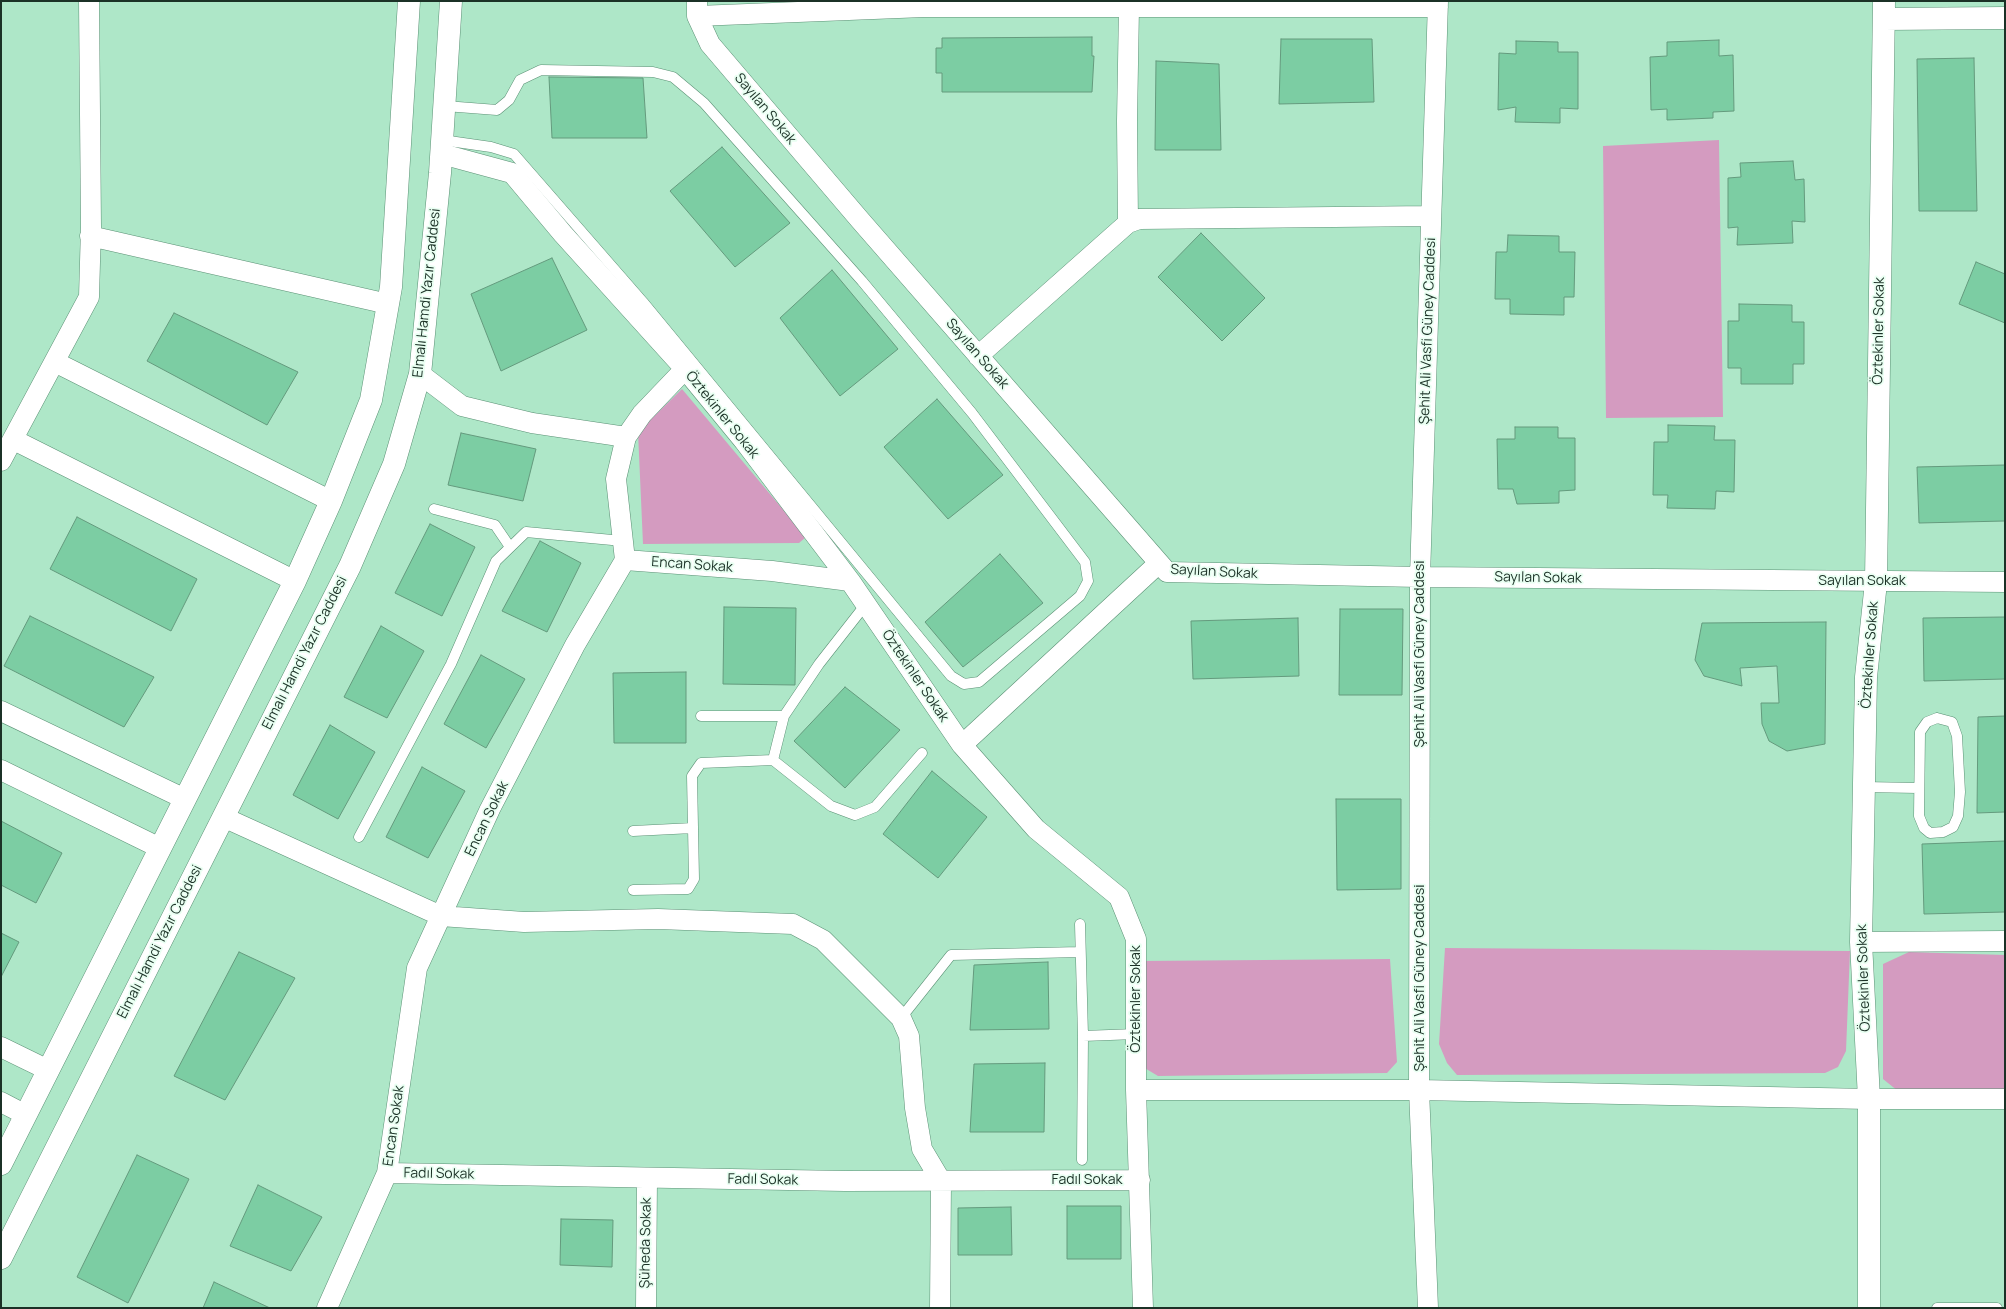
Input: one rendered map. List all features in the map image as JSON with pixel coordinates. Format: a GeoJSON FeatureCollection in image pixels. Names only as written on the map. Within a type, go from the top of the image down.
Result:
{"type":"FeatureCollection","features":[{"type":"Feature","properties":{"kind":"main road"},"geometry":{"type":"LineString","coordinates":[[1,1164],[295,581],[331,501],[371,400],[391,287],[408,1]]}},
{"type":"Feature","properties":{"kind":"main road","name":"Elmalı Hamdi Yazır Caddesi"},"geometry":{"type":"LineString","coordinates":[[1,1258],[350,566],[394,464],[420,374],[442,147],[451,1]]}},
{"type":"Feature","properties":{"kind":"main road"},"geometry":{"type":"LineString","coordinates":[[1884,10],[2005,18]]}},
{"type":"Feature","properties":{"kind":"main road","name":"Öztekinler Sokak"},"geometry":{"type":"LineString","coordinates":[[1868,1308],[1869,1099],[1861,942],[1866,677],[1876,582],[1884,10]]}},
{"type":"Feature","properties":{"kind":"street"},"geometry":{"type":"LineString","coordinates":[[1,461],[14,440],[89,297],[89,1]]}},
{"type":"Feature","properties":{"kind":"street"},"geometry":{"type":"LineString","coordinates":[[697,8],[1129,8],[1438,4]]}},
{"type":"Feature","properties":{"kind":"street","name":"Şehit Ali Vasfi Güney Caddesi"},"geometry":{"type":"LineString","coordinates":[[1428,1308],[1419,1090],[1420,577],[1438,4]]}},
{"type":"Feature","properties":{"kind":"street","name":"Sayılan Sokak"},"geometry":{"type":"LineString","coordinates":[[697,8],[710,44],[978,356],[1167,572],[1420,577],[2005,582]]}},
{"type":"Feature","properties":{"kind":"street"},"geometry":{"type":"LineString","coordinates":[[1128,223],[1127,121],[1129,8]]}},
{"type":"Feature","properties":{"kind":"street","name":"Öztekinler Sokak"},"geometry":{"type":"LineString","coordinates":[[442,147],[512,173],[563,234],[684,369],[744,441],[850,581],[962,745],[1036,829],[1119,897],[1136,939],[1136,1090],[1143,1308]]}},
{"type":"Feature","properties":{"kind":"street"},"geometry":{"type":"LineString","coordinates":[[978,356],[1128,223],[1139,219],[1432,216]]}},
{"type":"Feature","properties":{"kind":"street"},"geometry":{"type":"LineString","coordinates":[[90,236],[388,304]]}},
{"type":"Feature","properties":{"kind":"street"},"geometry":{"type":"LineString","coordinates":[[55,362],[331,501]]}},
{"type":"Feature","properties":{"kind":"street"},"geometry":{"type":"LineString","coordinates":[[625,560],[616,478],[626,437],[642,414],[684,369]]}},
{"type":"Feature","properties":{"kind":"street"},"geometry":{"type":"LineString","coordinates":[[420,374],[462,406],[532,423],[626,437]]}},
{"type":"Feature","properties":{"kind":"street"},"geometry":{"type":"LineString","coordinates":[[14,440],[295,581]]}},
{"type":"Feature","properties":{"kind":"street","name":"Encan Sokak"},"geometry":{"type":"LineString","coordinates":[[327,1308],[387,1173],[417,968],[490,810],[568,658],[625,560],[772,570],[850,581]]}},
{"type":"Feature","properties":{"kind":"street"},"geometry":{"type":"LineString","coordinates":[[962,745],[1158,563]]}},
{"type":"Feature","properties":{"kind":"street"},"geometry":{"type":"LineString","coordinates":[[1,711],[185,799]]}},
{"type":"Feature","properties":{"kind":"street"},"geometry":{"type":"LineString","coordinates":[[1,770],[160,848]]}},
{"type":"Feature","properties":{"kind":"street"},"geometry":{"type":"LineString","coordinates":[[223,818],[441,916],[524,922],[658,918],[793,924],[823,940],[901,1018],[909,1036],[915,1108],[922,1149],[941,1181],[940,1308]]}},
{"type":"Feature","properties":{"kind":"street"},"geometry":{"type":"LineString","coordinates":[[1861,942],[2005,941]]}},
{"type":"Feature","properties":{"kind":"street"},"geometry":{"type":"LineString","coordinates":[[1,1047],[48,1070]]}},
{"type":"Feature","properties":{"kind":"street"},"geometry":{"type":"LineString","coordinates":[[1136,1090],[1419,1090],[1869,1099],[2005,1099]]}},
{"type":"Feature","properties":{"kind":"street"},"geometry":{"type":"LineString","coordinates":[[1,1102],[26,1115]]}},
{"type":"Feature","properties":{"kind":"street","name":"Fadıl Sokak"},"geometry":{"type":"LineString","coordinates":[[387,1173],[845,1182],[1140,1180]]}},
{"type":"Feature","properties":{"kind":"street","name":"Şüheda Sokak"},"geometry":{"type":"LineString","coordinates":[[646,1308],[647,1178]]}},
{"type":"Feature","properties":{"kind":"lane"},"geometry":{"type":"LineString","coordinates":[[442,147],[491,147],[514,154],[643,302],[952,676],[964,684],[979,682],[1080,596],[1088,581],[1085,562],[972,413],[862,281],[704,103],[674,77],[653,72],[541,70],[520,80],[510,100],[497,110],[444,106]]}},
{"type":"Feature","properties":{"kind":"lane"},"geometry":{"type":"LineString","coordinates":[[434,509],[495,525],[510,547]]}},
{"type":"Feature","properties":{"kind":"lane"},"geometry":{"type":"LineString","coordinates":[[359,837],[451,664],[496,560],[526,532],[623,541]]}},
{"type":"Feature","properties":{"kind":"lane"},"geometry":{"type":"LineString","coordinates":[[773,760],[784,716],[819,664],[866,604]]}},
{"type":"Feature","properties":{"kind":"lane"},"geometry":{"type":"LineString","coordinates":[[701,716],[784,716]]}},
{"type":"Feature","properties":{"kind":"lane"},"geometry":{"type":"LineString","coordinates":[[1937,718],[1952,722],[1957,736],[1960,792],[1958,816],[1953,827],[1943,832],[1930,833],[1924,828],[1919,816],[1918,788],[1920,732],[1927,722],[1937,718]]}},
{"type":"Feature","properties":{"kind":"lane"},"geometry":{"type":"LineString","coordinates":[[633,890],[688,889],[694,879],[692,776],[701,763],[773,760],[831,806],[855,816],[875,807],[922,753]]}},
{"type":"Feature","properties":{"kind":"lane"},"geometry":{"type":"LineString","coordinates":[[1864,787],[1918,788]]}},
{"type":"Feature","properties":{"kind":"lane"},"geometry":{"type":"LineString","coordinates":[[633,830],[693,828]]}},
{"type":"Feature","properties":{"kind":"lane"},"geometry":{"type":"LineString","coordinates":[[1080,924],[1083,1036],[1082,1160]]}},
{"type":"Feature","properties":{"kind":"lane"},"geometry":{"type":"LineString","coordinates":[[901,1018],[951,955],[1080,952]]}},
{"type":"Feature","properties":{"kind":"lane"},"geometry":{"type":"LineString","coordinates":[[1083,1036],[1136,1034]]}},
{"type":"Feature","properties":{"kind":"lane"},"geometry":{"type":"LineString","coordinates":[[1937,1308],[1997,1308]]}},
{"type":"Feature","properties":{"kind":"shaded area"},"geometry":{"type":"Polygon","coordinates":[[[1719,140],[1723,417],[1606,418],[1603,146],[1719,140]]]}},
{"type":"Feature","properties":{"kind":"shaded area"},"geometry":{"type":"Polygon","coordinates":[[[682,389],[806,537],[799,543],[643,544],[638,432],[682,389]]]}},
{"type":"Feature","properties":{"kind":"shaded area"},"geometry":{"type":"Polygon","coordinates":[[[1445,948],[1850,951],[1846,1051],[1838,1067],[1825,1073],[1457,1075],[1447,1063],[1439,1044],[1445,948]]]}},
{"type":"Feature","properties":{"kind":"shaded area"},"geometry":{"type":"Polygon","coordinates":[[[1909,952],[2005,955],[2005,1089],[1898,1091],[1883,1079],[1883,964],[1909,952]]]}},
{"type":"Feature","properties":{"kind":"shaded area"},"geometry":{"type":"Polygon","coordinates":[[[1390,959],[1397,1062],[1387,1073],[1158,1076],[1143,1067],[1139,961],[1390,959]]]}},
{"type":"Feature","properties":{"kind":"building"},"geometry":{"type":"Polygon","coordinates":[[[1092,37],[1092,56],[1094,56],[1092,92],[942,92],[942,73],[936,73],[936,48],[942,48],[942,38],[1092,37]]]}},
{"type":"Feature","properties":{"kind":"building"},"geometry":{"type":"Polygon","coordinates":[[[1281,39],[1372,39],[1374,102],[1279,104],[1281,39]]]}},
{"type":"Feature","properties":{"kind":"building"},"geometry":{"type":"Polygon","coordinates":[[[1719,40],[1719,56],[1733,55],[1734,111],[1713,112],[1713,118],[1667,120],[1667,109],[1651,110],[1650,57],[1667,56],[1667,42],[1719,40]]]}},
{"type":"Feature","properties":{"kind":"building"},"geometry":{"type":"Polygon","coordinates":[[[1516,41],[1558,42],[1558,52],[1578,52],[1578,109],[1560,108],[1560,123],[1515,122],[1516,107],[1498,110],[1499,53],[1516,54],[1516,41]]]}},
{"type":"Feature","properties":{"kind":"building"},"geometry":{"type":"Polygon","coordinates":[[[1974,58],[1977,211],[1919,211],[1917,59],[1974,58]]]}},
{"type":"Feature","properties":{"kind":"building"},"geometry":{"type":"Polygon","coordinates":[[[1156,61],[1219,64],[1221,150],[1155,150],[1156,61]]]}},
{"type":"Feature","properties":{"kind":"building"},"geometry":{"type":"Polygon","coordinates":[[[549,77],[643,78],[647,138],[552,138],[549,77]]]}},
{"type":"Feature","properties":{"kind":"building"},"geometry":{"type":"Polygon","coordinates":[[[722,147],[790,223],[735,267],[670,191],[722,147]]]}},
{"type":"Feature","properties":{"kind":"building"},"geometry":{"type":"Polygon","coordinates":[[[1793,161],[1795,180],[1804,179],[1805,222],[1792,221],[1793,243],[1737,245],[1738,227],[1728,228],[1728,178],[1741,177],[1740,163],[1793,161]]]}},
{"type":"Feature","properties":{"kind":"building"},"geometry":{"type":"Polygon","coordinates":[[[1201,233],[1265,298],[1222,341],[1158,277],[1201,233]]]}},
{"type":"Feature","properties":{"kind":"building"},"geometry":{"type":"Polygon","coordinates":[[[1508,235],[1559,236],[1559,252],[1575,252],[1574,297],[1564,297],[1564,315],[1510,314],[1510,299],[1495,299],[1496,252],[1507,252],[1508,235]]]}},
{"type":"Feature","properties":{"kind":"building"},"geometry":{"type":"Polygon","coordinates":[[[552,258],[587,330],[501,371],[471,294],[552,258]]]}},
{"type":"Feature","properties":{"kind":"building"},"geometry":{"type":"Polygon","coordinates":[[[1976,262],[2005,274],[2005,323],[1959,304],[1976,262]]]}},
{"type":"Feature","properties":{"kind":"building"},"geometry":{"type":"Polygon","coordinates":[[[832,270],[898,349],[840,396],[780,318],[832,270]]]}},
{"type":"Feature","properties":{"kind":"building"},"geometry":{"type":"Polygon","coordinates":[[[1739,304],[1792,305],[1792,322],[1804,322],[1804,364],[1793,364],[1793,384],[1741,384],[1741,368],[1728,368],[1728,321],[1739,321],[1739,304]]]}},
{"type":"Feature","properties":{"kind":"building"},"geometry":{"type":"Polygon","coordinates":[[[174,313],[298,372],[267,425],[147,361],[174,313]]]}},
{"type":"Feature","properties":{"kind":"building"},"geometry":{"type":"Polygon","coordinates":[[[937,399],[1003,475],[948,519],[884,447],[937,399]]]}},
{"type":"Feature","properties":{"kind":"building"},"geometry":{"type":"Polygon","coordinates":[[[1668,425],[1715,426],[1714,440],[1735,440],[1734,492],[1716,491],[1715,509],[1667,508],[1668,495],[1653,495],[1654,442],[1668,442],[1668,425]]]}},
{"type":"Feature","properties":{"kind":"building"},"geometry":{"type":"Polygon","coordinates":[[[1515,427],[1558,427],[1558,438],[1575,438],[1575,490],[1559,491],[1559,503],[1517,504],[1513,489],[1498,489],[1497,439],[1515,439],[1515,427]]]}},
{"type":"Feature","properties":{"kind":"building"},"geometry":{"type":"Polygon","coordinates":[[[461,433],[536,449],[523,501],[448,485],[461,433]]]}},
{"type":"Feature","properties":{"kind":"building"},"geometry":{"type":"Polygon","coordinates":[[[2005,465],[2005,521],[1919,523],[1917,467],[2005,465]]]}},
{"type":"Feature","properties":{"kind":"building"},"geometry":{"type":"Polygon","coordinates":[[[77,517],[197,579],[171,631],[50,569],[77,517]]]}},
{"type":"Feature","properties":{"kind":"building"},"geometry":{"type":"Polygon","coordinates":[[[430,524],[475,547],[442,616],[395,593],[430,524]]]}},
{"type":"Feature","properties":{"kind":"building"},"geometry":{"type":"Polygon","coordinates":[[[540,541],[581,563],[547,632],[502,611],[540,541]]]}},
{"type":"Feature","properties":{"kind":"building"},"geometry":{"type":"Polygon","coordinates":[[[1000,554],[1043,603],[963,667],[925,622],[1000,554]]]}},
{"type":"Feature","properties":{"kind":"building"},"geometry":{"type":"Polygon","coordinates":[[[724,607],[796,608],[795,685],[723,684],[724,607]]]}},
{"type":"Feature","properties":{"kind":"building"},"geometry":{"type":"Polygon","coordinates":[[[1340,609],[1403,609],[1402,695],[1339,695],[1340,609]]]}},
{"type":"Feature","properties":{"kind":"building"},"geometry":{"type":"Polygon","coordinates":[[[30,616],[154,677],[124,727],[4,666],[30,616]]]}},
{"type":"Feature","properties":{"kind":"building"},"geometry":{"type":"Polygon","coordinates":[[[2005,617],[2005,679],[1924,681],[1923,618],[2005,617]]]}},
{"type":"Feature","properties":{"kind":"building"},"geometry":{"type":"Polygon","coordinates":[[[1298,618],[1299,676],[1193,679],[1191,621],[1298,618]]]}},
{"type":"Feature","properties":{"kind":"building"},"geometry":{"type":"Polygon","coordinates":[[[1826,622],[1825,744],[1787,751],[1769,741],[1762,724],[1761,703],[1779,703],[1777,666],[1740,668],[1742,686],[1704,676],[1695,660],[1702,623],[1826,622]]]}},
{"type":"Feature","properties":{"kind":"building"},"geometry":{"type":"Polygon","coordinates":[[[381,626],[424,651],[387,718],[344,697],[381,626]]]}},
{"type":"Feature","properties":{"kind":"building"},"geometry":{"type":"Polygon","coordinates":[[[481,655],[525,679],[486,748],[444,724],[481,655]]]}},
{"type":"Feature","properties":{"kind":"building"},"geometry":{"type":"Polygon","coordinates":[[[686,672],[686,743],[614,743],[613,673],[686,672]]]}},
{"type":"Feature","properties":{"kind":"building"},"geometry":{"type":"Polygon","coordinates":[[[845,687],[900,730],[845,788],[794,741],[845,687]]]}},
{"type":"Feature","properties":{"kind":"building"},"geometry":{"type":"Polygon","coordinates":[[[2005,716],[2005,812],[1977,813],[1978,717],[2005,716]]]}},
{"type":"Feature","properties":{"kind":"building"},"geometry":{"type":"Polygon","coordinates":[[[330,725],[375,752],[338,819],[293,795],[330,725]]]}},
{"type":"Feature","properties":{"kind":"building"},"geometry":{"type":"Polygon","coordinates":[[[422,767],[465,791],[428,858],[386,837],[422,767]]]}},
{"type":"Feature","properties":{"kind":"building"},"geometry":{"type":"Polygon","coordinates":[[[932,771],[987,817],[938,878],[883,834],[932,771]]]}},
{"type":"Feature","properties":{"kind":"building"},"geometry":{"type":"Polygon","coordinates":[[[1336,799],[1401,799],[1401,889],[1337,890],[1336,799]]]}},
{"type":"Feature","properties":{"kind":"building"},"geometry":{"type":"Polygon","coordinates":[[[1,821],[62,853],[36,903],[1,885],[1,821]]]}},
{"type":"Feature","properties":{"kind":"building"},"geometry":{"type":"Polygon","coordinates":[[[2005,841],[2005,912],[1924,914],[1922,844],[2005,841]]]}},
{"type":"Feature","properties":{"kind":"building"},"geometry":{"type":"Polygon","coordinates":[[[1,933],[19,942],[1,977],[1,933]]]}},
{"type":"Feature","properties":{"kind":"building"},"geometry":{"type":"Polygon","coordinates":[[[239,952],[295,978],[225,1100],[174,1076],[239,952]]]}},
{"type":"Feature","properties":{"kind":"building"},"geometry":{"type":"Polygon","coordinates":[[[1048,962],[1049,1029],[970,1030],[974,965],[1048,962]]]}},
{"type":"Feature","properties":{"kind":"building"},"geometry":{"type":"Polygon","coordinates":[[[1045,1063],[1044,1132],[970,1132],[974,1064],[1045,1063]]]}},
{"type":"Feature","properties":{"kind":"building"},"geometry":{"type":"Polygon","coordinates":[[[137,1155],[189,1179],[128,1303],[77,1277],[137,1155]]]}},
{"type":"Feature","properties":{"kind":"building"},"geometry":{"type":"Polygon","coordinates":[[[258,1185],[322,1217],[291,1271],[230,1246],[258,1185]]]}},
{"type":"Feature","properties":{"kind":"building"},"geometry":{"type":"Polygon","coordinates":[[[1067,1206],[1121,1206],[1121,1259],[1067,1259],[1067,1206]]]}},
{"type":"Feature","properties":{"kind":"building"},"geometry":{"type":"Polygon","coordinates":[[[1011,1207],[1012,1255],[958,1255],[958,1208],[1011,1207]]]}},
{"type":"Feature","properties":{"kind":"building"},"geometry":{"type":"Polygon","coordinates":[[[561,1219],[613,1220],[612,1267],[560,1265],[561,1219]]]}},
{"type":"Feature","properties":{"kind":"building"},"geometry":{"type":"Polygon","coordinates":[[[214,1282],[270,1308],[203,1308],[214,1282]]]}}]}
